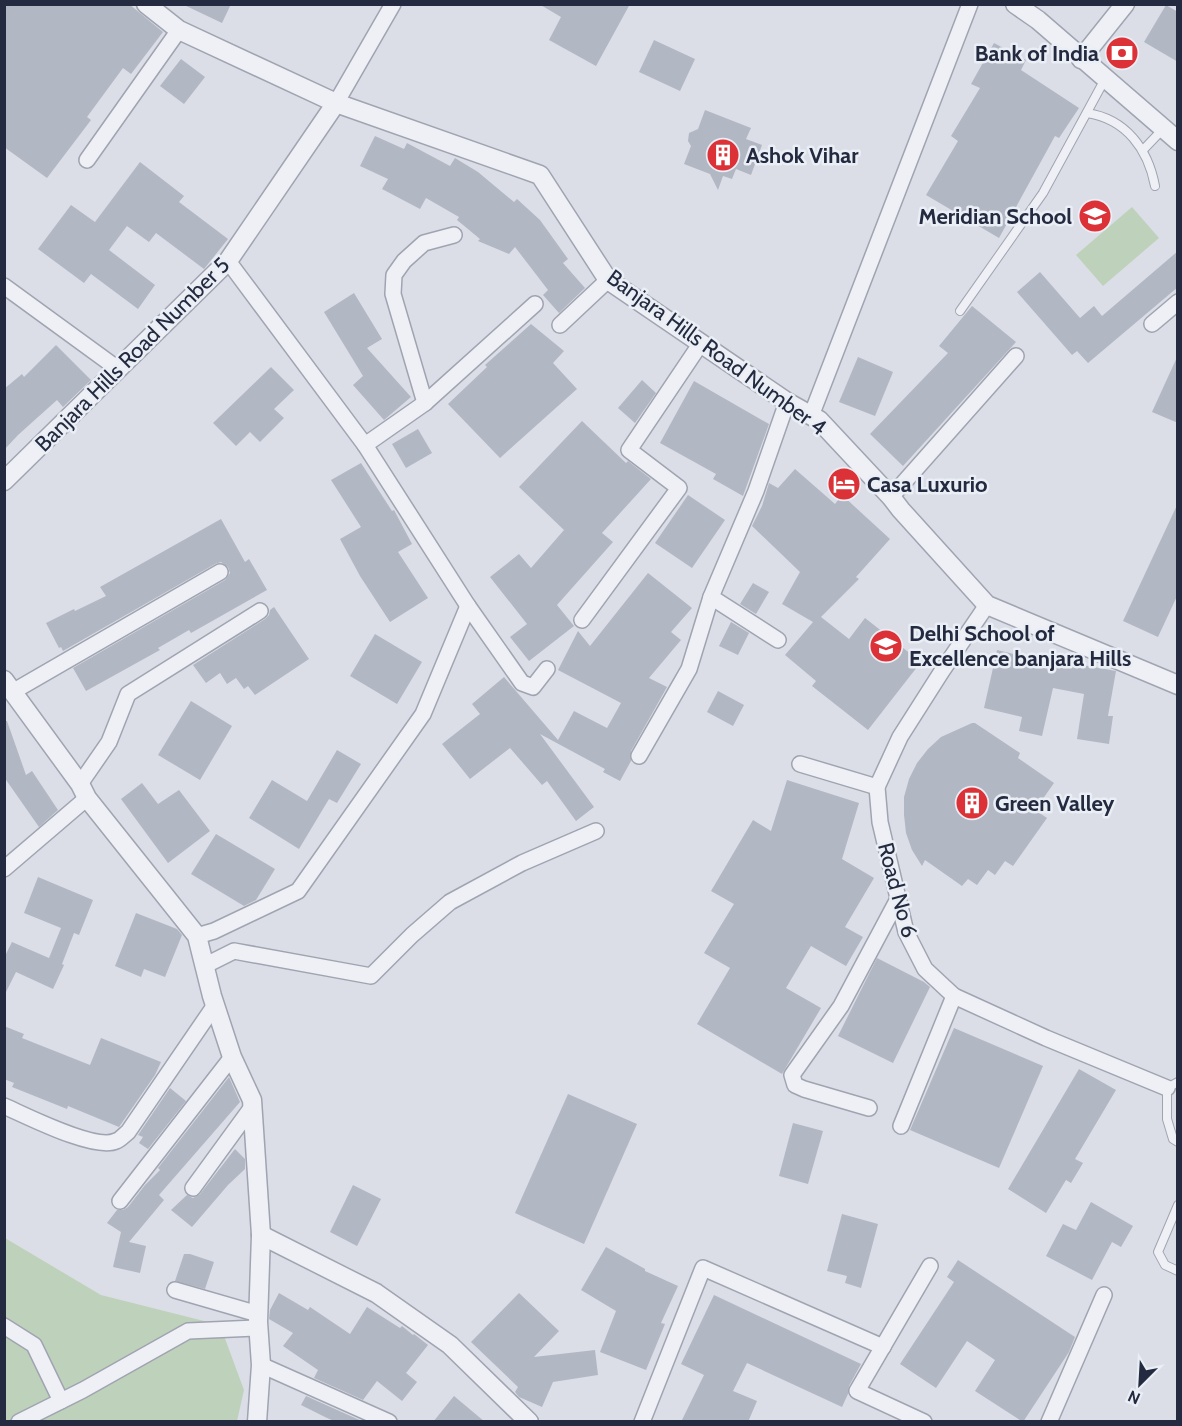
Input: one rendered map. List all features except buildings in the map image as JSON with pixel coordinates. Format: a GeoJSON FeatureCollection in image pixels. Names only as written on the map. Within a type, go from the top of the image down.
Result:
{"type":"FeatureCollection","features":[{"type":"Feature","properties":{"kind":"street","name":"Banjara Hills Road Number 4"},"geometry":{"type":"LineString","coordinates":[[146,4],[179,30],[336,103],[540,175],[608,280],[787,402],[819,420],[891,497],[987,606],[1178,685]]}},
{"type":"Feature","properties":{"kind":"street"},"geometry":{"type":"LineString","coordinates":[[336,103],[393,4]]}},
{"type":"Feature","properties":{"kind":"street"},"geometry":{"type":"LineString","coordinates":[[811,416],[970,4]]}},
{"type":"Feature","properties":{"kind":"street"},"geometry":{"type":"LineString","coordinates":[[1015,4],[1178,141]]}},
{"type":"Feature","properties":{"kind":"street"},"geometry":{"type":"LineString","coordinates":[[1080,59],[1125,4]]}},
{"type":"Feature","properties":{"kind":"street"},"geometry":{"type":"LineString","coordinates":[[87,160],[179,30]]}},
{"type":"Feature","properties":{"kind":"street","name":"Banjara Hills Road Number 5"},"geometry":{"type":"LineString","coordinates":[[4,481],[228,261],[336,103]]}},
{"type":"Feature","properties":{"kind":"street"},"geometry":{"type":"LineString","coordinates":[[424,403],[393,294],[394,275],[404,261],[424,243],[454,235]]}},
{"type":"Feature","properties":{"kind":"street"},"geometry":{"type":"LineString","coordinates":[[228,261],[366,445],[468,606],[522,683],[533,687],[547,669]]}},
{"type":"Feature","properties":{"kind":"street"},"geometry":{"type":"LineString","coordinates":[[560,325],[608,280]]}},
{"type":"Feature","properties":{"kind":"street"},"geometry":{"type":"LineString","coordinates":[[4,286],[118,369]]}},
{"type":"Feature","properties":{"kind":"street"},"geometry":{"type":"LineString","coordinates":[[1152,324],[1178,302]]}},
{"type":"Feature","properties":{"kind":"street"},"geometry":{"type":"LineString","coordinates":[[366,445],[424,403],[535,304]]}},
{"type":"Feature","properties":{"kind":"street"},"geometry":{"type":"LineString","coordinates":[[582,620],[679,488],[629,450],[702,343]]}},
{"type":"Feature","properties":{"kind":"street"},"geometry":{"type":"LineString","coordinates":[[891,497],[1016,356]]}},
{"type":"Feature","properties":{"kind":"street"},"geometry":{"type":"LineString","coordinates":[[639,756],[689,669],[711,597],[756,491],[787,402]]}},
{"type":"Feature","properties":{"kind":"street"},"geometry":{"type":"LineString","coordinates":[[220,572],[9,686],[83,791],[197,936],[213,1001],[232,1057],[252,1100],[261,1235],[258,1321],[261,1365],[257,1422]]}},
{"type":"Feature","properties":{"kind":"street"},"geometry":{"type":"LineString","coordinates":[[711,597],[778,640]]}},
{"type":"Feature","properties":{"kind":"street"},"geometry":{"type":"LineString","coordinates":[[197,936],[214,931],[298,891],[423,714],[468,606]]}},
{"type":"Feature","properties":{"kind":"street","name":"Road No 6"},"geometry":{"type":"LineString","coordinates":[[987,606],[942,670],[900,737],[877,787],[880,822],[906,932],[926,969],[954,996],[1046,1038],[1172,1085]]}},
{"type":"Feature","properties":{"kind":"street"},"geometry":{"type":"LineString","coordinates":[[4,869],[83,791],[109,742],[128,694],[260,611]]}},
{"type":"Feature","properties":{"kind":"street"},"geometry":{"type":"LineString","coordinates":[[800,764],[877,787]]}},
{"type":"Feature","properties":{"kind":"street"},"geometry":{"type":"LineString","coordinates":[[204,966],[234,951],[370,976],[450,902],[522,863],[596,831]]}},
{"type":"Feature","properties":{"kind":"street"},"geometry":{"type":"LineString","coordinates":[[869,1108],[804,1089],[795,1084],[792,1075],[841,1006],[898,898]]}},
{"type":"Feature","properties":{"kind":"street"},"geometry":{"type":"LineString","coordinates":[[901,1126],[954,996]]}},
{"type":"Feature","properties":{"kind":"street"},"geometry":{"type":"LineString","coordinates":[[4,1106],[81,1139],[100,1144],[116,1142],[128,1132],[213,1001]]}},
{"type":"Feature","properties":{"kind":"street"},"geometry":{"type":"LineString","coordinates":[[120,1201],[232,1057]]}},
{"type":"Feature","properties":{"kind":"street"},"geometry":{"type":"LineString","coordinates":[[193,1188],[252,1107]]}},
{"type":"Feature","properties":{"kind":"street"},"geometry":{"type":"LineString","coordinates":[[261,1235],[386,1299],[450,1345],[529,1422]]}},
{"type":"Feature","properties":{"kind":"street"},"geometry":{"type":"LineString","coordinates":[[924,1422],[857,1391],[930,1266]]}},
{"type":"Feature","properties":{"kind":"street"},"geometry":{"type":"LineString","coordinates":[[642,1422],[703,1268],[882,1347]]}},
{"type":"Feature","properties":{"kind":"street"},"geometry":{"type":"LineString","coordinates":[[175,1290],[258,1321]]}},
{"type":"Feature","properties":{"kind":"street"},"geometry":{"type":"LineString","coordinates":[[1049,1422],[1104,1295]]}},
{"type":"Feature","properties":{"kind":"street"},"geometry":{"type":"LineString","coordinates":[[19,1422],[188,1331],[258,1321]]}},
{"type":"Feature","properties":{"kind":"street"},"geometry":{"type":"LineString","coordinates":[[4,1326],[34,1345],[61,1401]]}},
{"type":"Feature","properties":{"kind":"street"},"geometry":{"type":"LineString","coordinates":[[261,1365],[389,1422]]}},
{"type":"Feature","properties":{"kind":"lane"},"geometry":{"type":"LineString","coordinates":[[960,311],[1043,193],[1105,79]]}},
{"type":"Feature","properties":{"kind":"lane"},"geometry":{"type":"LineString","coordinates":[[1087,113],[1103,115],[1132,137],[1143,150],[1152,171],[1155,186]]}},
{"type":"Feature","properties":{"kind":"lane"},"geometry":{"type":"LineString","coordinates":[[1143,150],[1163,129]]}},
{"type":"Feature","properties":{"kind":"lane"},"geometry":{"type":"LineString","coordinates":[[1172,1085],[1167,1119],[1173,1139],[1178,1142]]}},
{"type":"Feature","properties":{"kind":"lane"},"geometry":{"type":"LineString","coordinates":[[1178,1205],[1158,1252],[1165,1266],[1178,1271]]}},
{"type":"Feature","properties":{"kind":"green space"},"geometry":{"type":"Polygon","coordinates":[[[1132,207],[1159,238],[1103,286],[1076,255],[1132,207]]]}},
{"type":"Feature","properties":{"kind":"green space"},"geometry":{"type":"Polygon","coordinates":[[[5,1238],[101,1295],[220,1325],[244,1390],[237,1421],[5,1422],[5,1238]]]}},
{"type":"Feature","properties":{"kind":"place","name":"Bank of India"},"geometry":{"type":"Point","coordinates":[1122,53]}},
{"type":"Feature","properties":{"kind":"place","name":"Ashok Vihar"},"geometry":{"type":"Point","coordinates":[723,155]}},
{"type":"Feature","properties":{"kind":"place","name":"Meridian School"},"geometry":{"type":"Point","coordinates":[1095,216]}},
{"type":"Feature","properties":{"kind":"place","name":"Casa Luxurio"},"geometry":{"type":"Point","coordinates":[844,484]}},
{"type":"Feature","properties":{"kind":"place","name":"Delhi School of Excellence banjara Hills"},"geometry":{"type":"Point","coordinates":[886,646]}},
{"type":"Feature","properties":{"kind":"place","name":"Green Valley"},"geometry":{"type":"Point","coordinates":[972,803]}}]}
